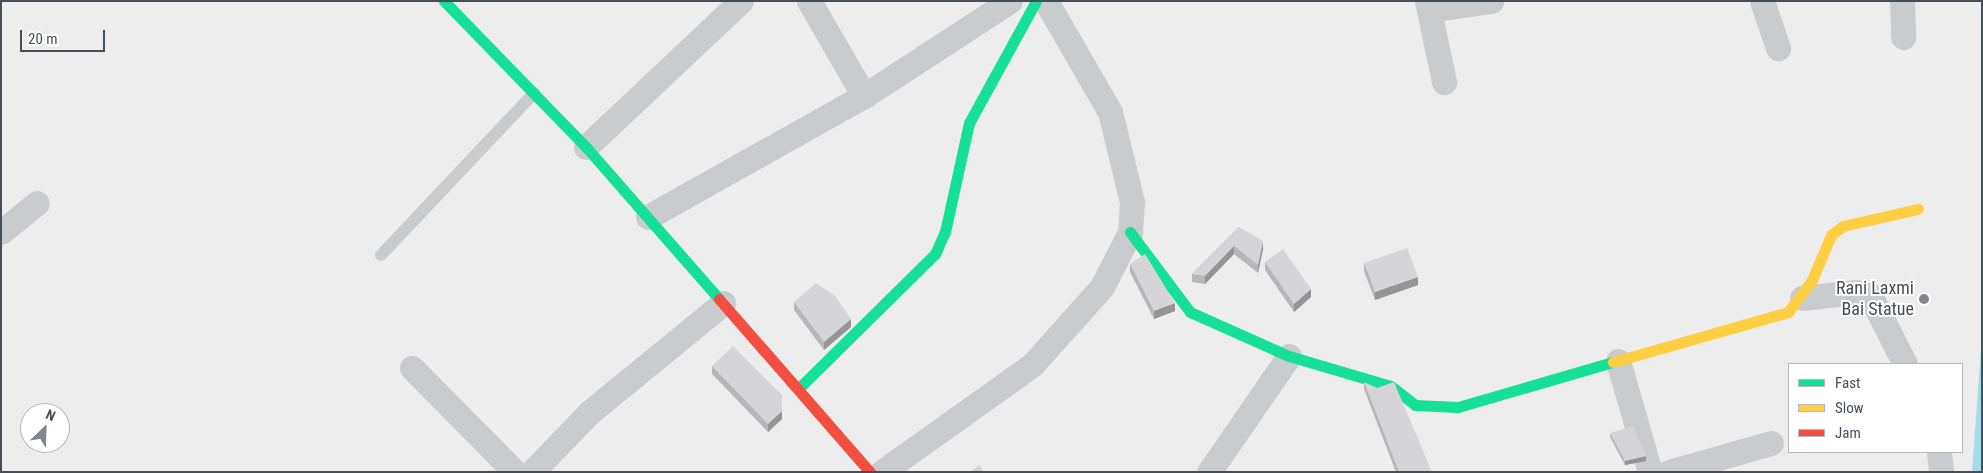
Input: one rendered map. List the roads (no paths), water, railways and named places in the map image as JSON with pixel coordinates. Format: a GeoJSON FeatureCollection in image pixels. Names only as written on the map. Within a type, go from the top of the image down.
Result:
{"type":"FeatureCollection","features":[{"type":"Feature","properties":{"kind":"street"},"geometry":{"type":"LineString","coordinates":[[444,1],[586,147],[870,472]]}},
{"type":"Feature","properties":{"kind":"street"},"geometry":{"type":"LineString","coordinates":[[586,147],[741,1]]}},
{"type":"Feature","properties":{"kind":"street"},"geometry":{"type":"LineString","coordinates":[[809,1],[864,96]]}},
{"type":"Feature","properties":{"kind":"street"},"geometry":{"type":"LineString","coordinates":[[648,217],[864,96],[1010,1]]}},
{"type":"Feature","properties":{"kind":"street"},"geometry":{"type":"LineString","coordinates":[[798,389],[935,254],[945,232],[969,123],[1036,1]]}},
{"type":"Feature","properties":{"kind":"street"},"geometry":{"type":"LineString","coordinates":[[882,472],[1032,365],[1102,287],[1130,232],[1132,202],[1110,112],[1046,1]]}},
{"type":"Feature","properties":{"kind":"street"},"geometry":{"type":"LineString","coordinates":[[1444,82],[1428,6],[1491,1]]}},
{"type":"Feature","properties":{"kind":"street"},"geometry":{"type":"LineString","coordinates":[[1762,1],[1778,48]]}},
{"type":"Feature","properties":{"kind":"street"},"geometry":{"type":"LineString","coordinates":[[1902,1],[1903,37]]}},
{"type":"Feature","properties":{"kind":"street"},"geometry":{"type":"LineString","coordinates":[[1,232],[37,203]]}},
{"type":"Feature","properties":{"kind":"street"},"geometry":{"type":"LineString","coordinates":[[1130,232],[1190,312],[1290,356],[1391,386],[1415,405],[1433,408],[1458,407],[1788,312],[1802,298],[1831,234],[1843,226],[1918,210]]}},
{"type":"Feature","properties":{"kind":"street"},"geometry":{"type":"LineString","coordinates":[[1802,298],[1856,292],[1870,295],[1904,363]]}},
{"type":"Feature","properties":{"kind":"street"},"geometry":{"type":"LineString","coordinates":[[532,472],[590,412],[723,303]]}},
{"type":"Feature","properties":{"kind":"street"},"geometry":{"type":"LineString","coordinates":[[1209,472],[1290,356]]}},
{"type":"Feature","properties":{"kind":"street"},"geometry":{"type":"LineString","coordinates":[[1618,361],[1650,472]]}},
{"type":"Feature","properties":{"kind":"street"},"geometry":{"type":"LineString","coordinates":[[412,368],[514,472]]}},
{"type":"Feature","properties":{"kind":"street"},"geometry":{"type":"LineString","coordinates":[[1669,472],[1771,443]]}},
{"type":"Feature","properties":{"kind":"street"},"geometry":{"type":"LineString","coordinates":[[1939,453],[1941,472]]}},
{"type":"Feature","properties":{"kind":"lane"},"geometry":{"type":"LineString","coordinates":[[381,255],[534,93]]}},
{"type":"Feature","properties":{"kind":"water"},"geometry":{"type":"Polygon","coordinates":[[[1982,335],[1982,472],[1972,472],[1982,335]]]}},
{"type":"Feature","properties":{"kind":"place","name":"Rani Laxmi Bai Statue"},"geometry":{"type":"Point","coordinates":[1924,299]}}]}
